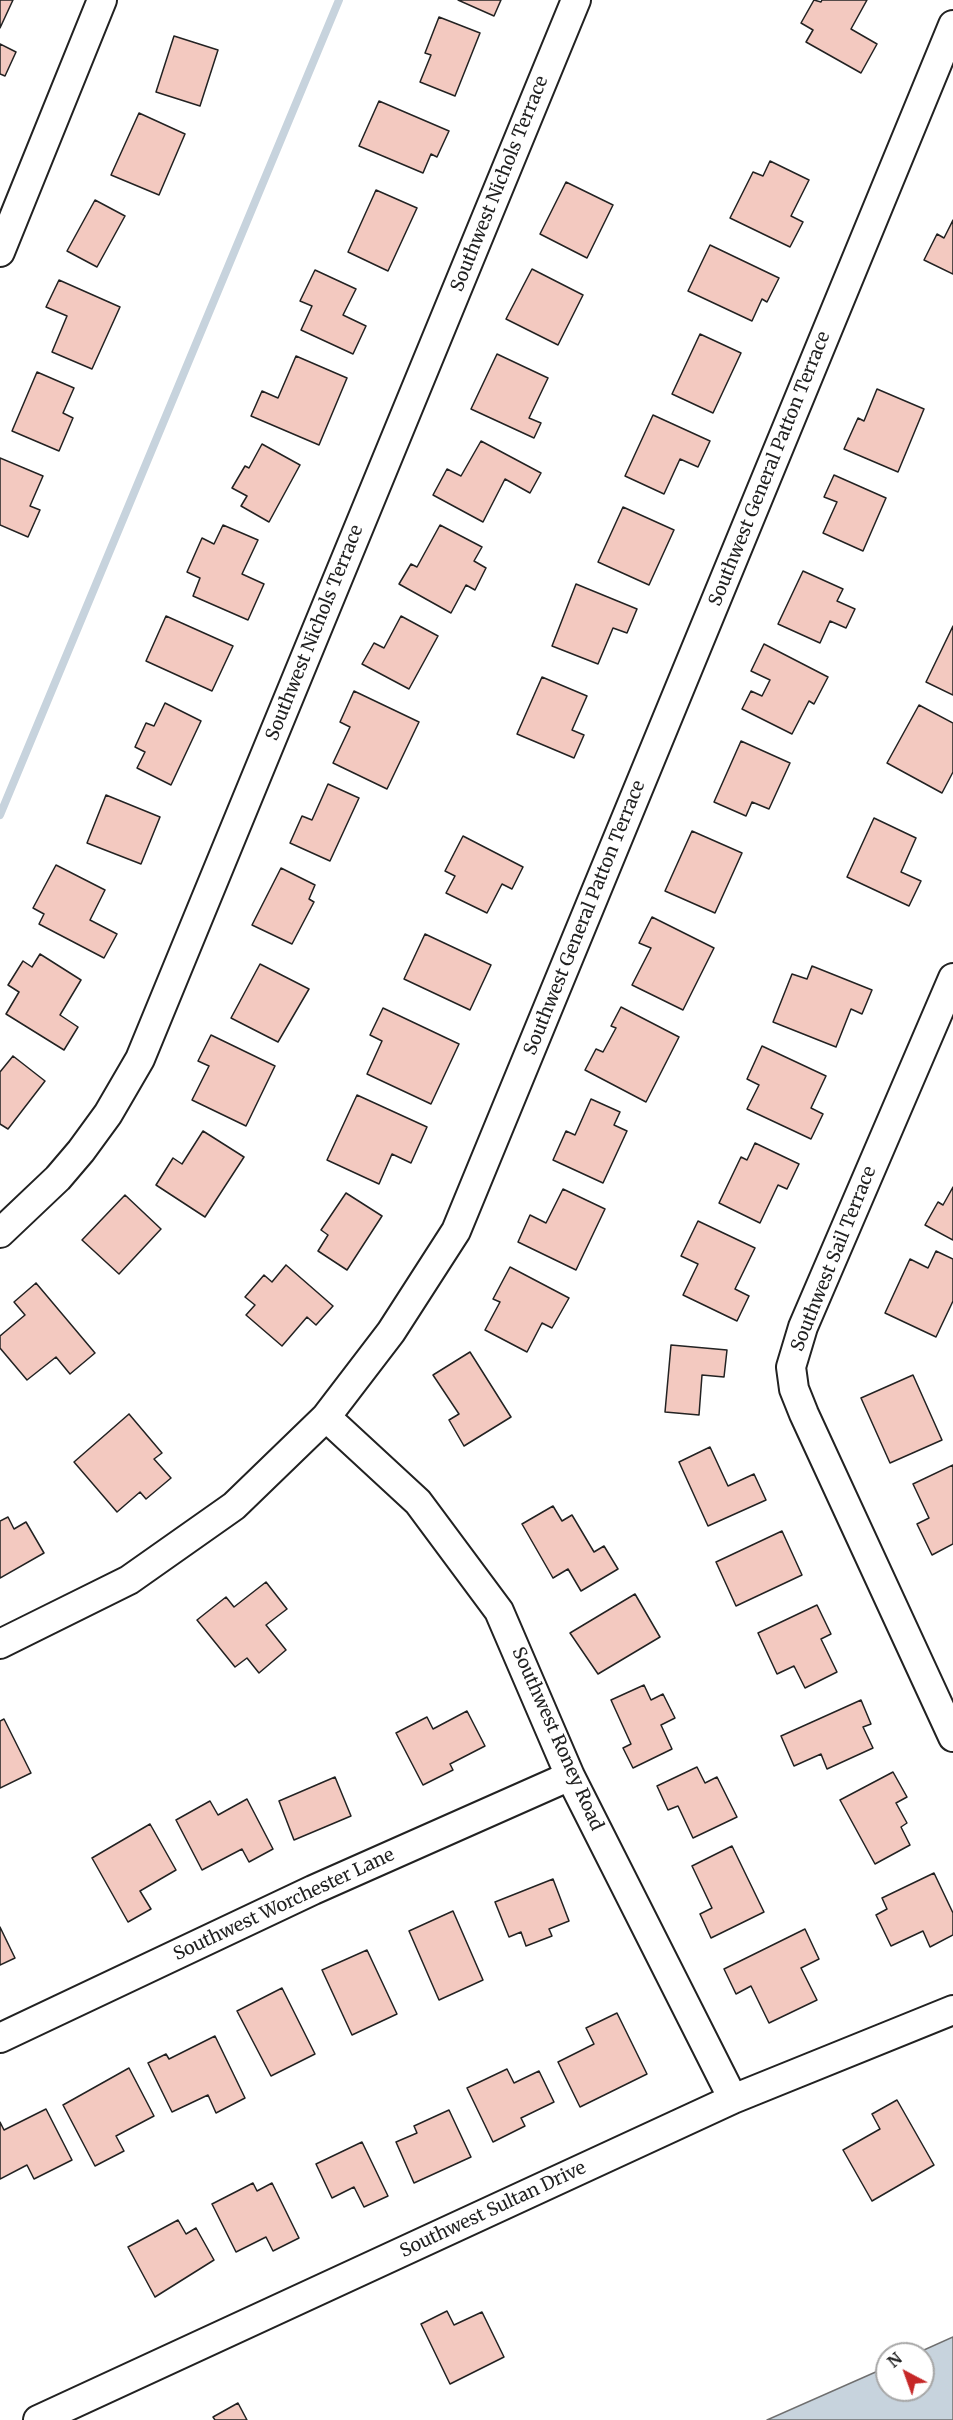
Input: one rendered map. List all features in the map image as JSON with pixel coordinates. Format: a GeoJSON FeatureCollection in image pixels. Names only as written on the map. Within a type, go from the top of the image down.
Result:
{"type":"FeatureCollection","features":[{"type":"Feature","properties":{"kind":"street"},"geometry":{"type":"LineString","coordinates":[[0,252],[102,0]]}},
{"type":"Feature","properties":{"kind":"street","name":"Southwest Nichols Terrace"},"geometry":{"type":"LineString","coordinates":[[0,1233],[58,1178],[81,1151],[108,1113],[140,1059],[576,0]]}},
{"type":"Feature","properties":{"kind":"street","name":"Southwest General Patton Terrace"},"geometry":{"type":"LineString","coordinates":[[0,1644],[129,1581],[234,1506],[326,1418],[391,1332],[456,1231],[953,25]]}},
{"type":"Feature","properties":{"kind":"street","name":"Southwest Sail Terrace"},"geometry":{"type":"LineString","coordinates":[[953,978],[803,1327],[791,1367],[794,1389],[804,1414],[953,1737]]}},
{"type":"Feature","properties":{"kind":"street","name":"Southwest Roney Road"},"geometry":{"type":"LineString","coordinates":[[326,1418],[418,1502],[499,1611],[570,1776],[733,2100]]}},
{"type":"Feature","properties":{"kind":"street","name":"Southwest Worchester Lane"},"geometry":{"type":"LineString","coordinates":[[0,2038],[313,1890],[570,1776]]}},
{"type":"Feature","properties":{"kind":"street","name":"Southwest Sultan Drive"},"geometry":{"type":"LineString","coordinates":[[38,2420],[733,2100],[953,2010]]}},
{"type":"Feature","properties":{"kind":"shaded area"},"geometry":{"type":"Polygon","coordinates":[[[953,2337],[953,2420],[767,2420],[875,2372],[875,2402],[935,2402],[935,2345],[953,2337]]]}},
{"type":"Feature","properties":{"kind":"building"},"geometry":{"type":"Polygon","coordinates":[[[0,0],[13,0],[0,28],[0,0]]]}},
{"type":"Feature","properties":{"kind":"building"},"geometry":{"type":"Polygon","coordinates":[[[458,0],[501,0],[494,16],[458,0]]]}},
{"type":"Feature","properties":{"kind":"building"},"geometry":{"type":"Polygon","coordinates":[[[814,0],[821,2],[822,0],[867,0],[851,29],[877,44],[861,73],[806,42],[813,30],[801,23],[814,0]]]}},
{"type":"Feature","properties":{"kind":"building"},"geometry":{"type":"Polygon","coordinates":[[[439,17],[480,33],[455,96],[420,82],[431,55],[425,53],[439,17]]]}},
{"type":"Feature","properties":{"kind":"building"},"geometry":{"type":"Polygon","coordinates":[[[174,36],[218,50],[200,106],[156,92],[174,36]]]}},
{"type":"Feature","properties":{"kind":"building"},"geometry":{"type":"Polygon","coordinates":[[[0,44],[16,52],[5,76],[0,74],[0,44]]]}},
{"type":"Feature","properties":{"kind":"building"},"geometry":{"type":"Polygon","coordinates":[[[379,101],[449,131],[437,157],[431,154],[423,173],[359,146],[379,101]]]}},
{"type":"Feature","properties":{"kind":"building"},"geometry":{"type":"Polygon","coordinates":[[[139,113],[185,134],[159,195],[111,175],[139,113]]]}},
{"type":"Feature","properties":{"kind":"building"},"geometry":{"type":"Polygon","coordinates":[[[770,161],[809,180],[791,216],[803,222],[790,247],[730,218],[753,172],[763,176],[770,161]]]}},
{"type":"Feature","properties":{"kind":"building"},"geometry":{"type":"Polygon","coordinates":[[[566,182],[613,205],[587,258],[540,234],[566,182]]]}},
{"type":"Feature","properties":{"kind":"building"},"geometry":{"type":"Polygon","coordinates":[[[376,190],[417,208],[388,271],[348,252],[376,190]]]}},
{"type":"Feature","properties":{"kind":"building"},"geometry":{"type":"Polygon","coordinates":[[[95,200],[125,216],[97,267],[67,251],[95,200]]]}},
{"type":"Feature","properties":{"kind":"building"},"geometry":{"type":"Polygon","coordinates":[[[953,220],[953,274],[924,260],[937,234],[944,238],[953,220]]]}},
{"type":"Feature","properties":{"kind":"building"},"geometry":{"type":"Polygon","coordinates":[[[710,245],[779,278],[767,302],[762,299],[752,321],[688,291],[710,245]]]}},
{"type":"Feature","properties":{"kind":"building"},"geometry":{"type":"Polygon","coordinates":[[[532,269],[583,295],[558,345],[506,319],[532,269]]]}},
{"type":"Feature","properties":{"kind":"building"},"geometry":{"type":"Polygon","coordinates":[[[315,270],[356,289],[343,315],[366,326],[353,354],[301,330],[312,306],[300,301],[315,270]]]}},
{"type":"Feature","properties":{"kind":"building"},"geometry":{"type":"Polygon","coordinates":[[[59,280],[120,307],[92,369],[52,352],[67,316],[46,307],[59,280]]]}},
{"type":"Feature","properties":{"kind":"building"},"geometry":{"type":"Polygon","coordinates":[[[700,334],[741,353],[713,413],[672,394],[700,334]]]}},
{"type":"Feature","properties":{"kind":"building"},"geometry":{"type":"Polygon","coordinates":[[[497,354],[548,378],[529,418],[541,423],[534,438],[471,409],[497,354]]]}},
{"type":"Feature","properties":{"kind":"building"},"geometry":{"type":"Polygon","coordinates":[[[296,356],[347,378],[319,445],[251,416],[262,391],[278,398],[296,356]]]}},
{"type":"Feature","properties":{"kind":"building"},"geometry":{"type":"Polygon","coordinates":[[[37,372],[74,388],[63,413],[73,418],[59,451],[12,431],[37,372]]]}},
{"type":"Feature","properties":{"kind":"building"},"geometry":{"type":"Polygon","coordinates":[[[877,389],[924,409],[898,472],[844,449],[858,418],[864,421],[877,389]]]}},
{"type":"Feature","properties":{"kind":"building"},"geometry":{"type":"Polygon","coordinates":[[[653,415],[710,441],[698,467],[680,459],[664,494],[625,476],[653,415]]]}},
{"type":"Feature","properties":{"kind":"building"},"geometry":{"type":"Polygon","coordinates":[[[481,441],[541,473],[530,493],[505,479],[483,522],[433,495],[447,469],[461,476],[481,441]]]}},
{"type":"Feature","properties":{"kind":"building"},"geometry":{"type":"Polygon","coordinates":[[[262,444],[300,465],[269,522],[241,506],[247,496],[232,488],[245,466],[249,468],[262,444]]]}},
{"type":"Feature","properties":{"kind":"building"},"geometry":{"type":"Polygon","coordinates":[[[0,458],[43,476],[30,506],[40,510],[28,537],[0,525],[0,458]]]}},
{"type":"Feature","properties":{"kind":"building"},"geometry":{"type":"Polygon","coordinates":[[[834,475],[886,498],[863,551],[823,533],[837,502],[824,497],[834,475]]]}},
{"type":"Feature","properties":{"kind":"building"},"geometry":{"type":"Polygon","coordinates":[[[623,507],[674,530],[649,585],[598,562],[623,507]]]}},
{"type":"Feature","properties":{"kind":"building"},"geometry":{"type":"Polygon","coordinates":[[[223,525],[258,540],[242,574],[264,584],[248,620],[193,596],[200,578],[187,572],[202,538],[214,544],[223,525]]]}},
{"type":"Feature","properties":{"kind":"building"},"geometry":{"type":"Polygon","coordinates":[[[440,525],[482,547],[474,561],[486,568],[475,590],[466,585],[451,613],[399,584],[411,564],[417,567],[440,525]]]}},
{"type":"Feature","properties":{"kind":"building"},"geometry":{"type":"Polygon","coordinates":[[[803,571],[843,589],[837,601],[855,609],[846,628],[830,621],[820,643],[778,624],[803,571]]]}},
{"type":"Feature","properties":{"kind":"building"},"geometry":{"type":"Polygon","coordinates":[[[576,584],[637,609],[627,633],[613,628],[598,664],[552,646],[576,584]]]}},
{"type":"Feature","properties":{"kind":"building"},"geometry":{"type":"Polygon","coordinates":[[[166,616],[233,646],[212,691],[146,661],[166,616]]]}},
{"type":"Feature","properties":{"kind":"building"},"geometry":{"type":"Polygon","coordinates":[[[401,616],[438,636],[409,689],[362,664],[374,643],[384,648],[401,616]]]}},
{"type":"Feature","properties":{"kind":"building"},"geometry":{"type":"Polygon","coordinates":[[[953,626],[953,695],[926,682],[953,626]]]}},
{"type":"Feature","properties":{"kind":"building"},"geometry":{"type":"Polygon","coordinates":[[[764,644],[828,677],[814,704],[809,701],[792,734],[742,709],[751,691],[762,696],[770,680],[751,671],[764,644]]]}},
{"type":"Feature","properties":{"kind":"building"},"geometry":{"type":"Polygon","coordinates":[[[542,677],[587,696],[572,730],[584,735],[574,758],[517,734],[542,677]]]}},
{"type":"Feature","properties":{"kind":"building"},"geometry":{"type":"Polygon","coordinates":[[[354,691],[419,722],[387,789],[333,763],[350,727],[340,722],[354,691]]]}},
{"type":"Feature","properties":{"kind":"building"},"geometry":{"type":"Polygon","coordinates":[[[165,703],[201,721],[171,785],[137,768],[145,752],[135,747],[146,723],[154,726],[165,703]]]}},
{"type":"Feature","properties":{"kind":"building"},"geometry":{"type":"Polygon","coordinates":[[[919,705],[953,723],[953,772],[942,793],[887,763],[919,705]]]}},
{"type":"Feature","properties":{"kind":"building"},"geometry":{"type":"Polygon","coordinates":[[[741,741],[790,763],[769,809],[752,802],[746,816],[714,802],[741,741]]]}},
{"type":"Feature","properties":{"kind":"building"},"geometry":{"type":"Polygon","coordinates":[[[328,784],[359,798],[330,861],[290,843],[302,816],[312,820],[328,784]]]}},
{"type":"Feature","properties":{"kind":"building"},"geometry":{"type":"Polygon","coordinates":[[[106,795],[160,817],[141,864],[87,843],[106,795]]]}},
{"type":"Feature","properties":{"kind":"building"},"geometry":{"type":"Polygon","coordinates":[[[874,818],[916,838],[901,872],[921,881],[909,906],[847,877],[874,818]]]}},
{"type":"Feature","properties":{"kind":"building"},"geometry":{"type":"Polygon","coordinates":[[[692,831],[742,853],[715,913],[665,891],[692,831]]]}},
{"type":"Feature","properties":{"kind":"building"},"geometry":{"type":"Polygon","coordinates":[[[463,836],[523,867],[512,889],[502,884],[487,913],[446,893],[455,876],[445,871],[463,836]]]}},
{"type":"Feature","properties":{"kind":"building"},"geometry":{"type":"Polygon","coordinates":[[[56,865],[105,890],[90,920],[117,934],[104,958],[39,924],[44,914],[33,908],[56,865]]]}},
{"type":"Feature","properties":{"kind":"building"},"geometry":{"type":"Polygon","coordinates":[[[281,868],[315,885],[309,899],[314,902],[292,944],[252,925],[281,868]]]}},
{"type":"Feature","properties":{"kind":"building"},"geometry":{"type":"Polygon","coordinates":[[[652,917],[714,948],[683,1010],[632,985],[651,948],[639,943],[652,917]]]}},
{"type":"Feature","properties":{"kind":"building"},"geometry":{"type":"Polygon","coordinates":[[[425,934],[491,965],[470,1010],[404,979],[425,934]]]}},
{"type":"Feature","properties":{"kind":"building"},"geometry":{"type":"Polygon","coordinates":[[[40,954],[81,980],[60,1015],[78,1027],[64,1050],[6,1014],[19,992],[8,985],[23,961],[32,967],[40,954]]]}},
{"type":"Feature","properties":{"kind":"building"},"geometry":{"type":"Polygon","coordinates":[[[260,964],[309,989],[278,1042],[231,1018],[260,964]]]}},
{"type":"Feature","properties":{"kind":"building"},"geometry":{"type":"Polygon","coordinates":[[[812,966],[872,990],[862,1014],[851,1009],[836,1047],[773,1022],[792,974],[807,979],[812,966]]]}},
{"type":"Feature","properties":{"kind":"building"},"geometry":{"type":"Polygon","coordinates":[[[621,1007],[679,1037],[646,1102],[585,1070],[596,1049],[603,1052],[616,1028],[611,1026],[621,1007]]]}},
{"type":"Feature","properties":{"kind":"building"},"geometry":{"type":"Polygon","coordinates":[[[383,1008],[459,1044],[431,1104],[367,1074],[382,1041],[370,1035],[383,1008]]]}},
{"type":"Feature","properties":{"kind":"building"},"geometry":{"type":"Polygon","coordinates":[[[211,1035],[275,1066],[246,1126],[192,1100],[209,1066],[198,1061],[211,1035]]]}},
{"type":"Feature","properties":{"kind":"building"},"geometry":{"type":"Polygon","coordinates":[[[762,1046],[826,1076],[811,1108],[823,1114],[811,1139],[747,1109],[759,1085],[747,1079],[762,1046]]]}},
{"type":"Feature","properties":{"kind":"building"},"geometry":{"type":"Polygon","coordinates":[[[13,1056],[45,1081],[8,1129],[0,1124],[0,1072],[13,1056]]]}},
{"type":"Feature","properties":{"kind":"building"},"geometry":{"type":"Polygon","coordinates":[[[357,1095],[427,1127],[411,1163],[392,1154],[379,1184],[327,1160],[357,1095]]]}},
{"type":"Feature","properties":{"kind":"building"},"geometry":{"type":"Polygon","coordinates":[[[591,1099],[620,1112],[614,1125],[627,1131],[603,1183],[553,1160],[566,1131],[575,1135],[591,1099]]]}},
{"type":"Feature","properties":{"kind":"building"},"geometry":{"type":"Polygon","coordinates":[[[203,1131],[244,1157],[205,1217],[156,1185],[173,1158],[182,1164],[203,1131]]]}},
{"type":"Feature","properties":{"kind":"building"},"geometry":{"type":"Polygon","coordinates":[[[755,1143],[799,1164],[787,1189],[778,1185],[760,1223],[719,1203],[741,1157],[747,1160],[755,1143]]]}},
{"type":"Feature","properties":{"kind":"building"},"geometry":{"type":"Polygon","coordinates":[[[953,1187],[953,1240],[925,1225],[938,1202],[943,1205],[953,1187]]]}},
{"type":"Feature","properties":{"kind":"building"},"geometry":{"type":"Polygon","coordinates":[[[563,1189],[605,1209],[576,1270],[518,1242],[530,1215],[546,1223],[563,1189]]]}},
{"type":"Feature","properties":{"kind":"building"},"geometry":{"type":"Polygon","coordinates":[[[346,1193],[382,1216],[347,1270],[318,1251],[328,1235],[321,1230],[346,1193]]]}},
{"type":"Feature","properties":{"kind":"building"},"geometry":{"type":"Polygon","coordinates":[[[125,1195],[161,1229],[119,1274],[82,1240],[125,1195]]]}},
{"type":"Feature","properties":{"kind":"building"},"geometry":{"type":"Polygon","coordinates":[[[698,1221],[755,1248],[735,1289],[749,1296],[737,1321],[683,1295],[698,1264],[681,1256],[698,1221]]]}},
{"type":"Feature","properties":{"kind":"building"},"geometry":{"type":"Polygon","coordinates":[[[936,1251],[953,1259],[953,1301],[936,1337],[885,1313],[910,1259],[928,1268],[936,1251]]]}},
{"type":"Feature","properties":{"kind":"building"},"geometry":{"type":"Polygon","coordinates":[[[286,1265],[333,1306],[316,1325],[307,1317],[282,1346],[246,1315],[255,1305],[245,1297],[264,1275],[272,1282],[286,1265]]]}},
{"type":"Feature","properties":{"kind":"building"},"geometry":{"type":"Polygon","coordinates":[[[510,1267],[569,1298],[552,1328],[542,1323],[527,1352],[485,1330],[500,1302],[493,1299],[510,1267]]]}},
{"type":"Feature","properties":{"kind":"building"},"geometry":{"type":"Polygon","coordinates":[[[36,1283],[95,1353],[70,1374],[56,1357],[27,1380],[0,1348],[0,1336],[25,1315],[14,1302],[36,1283]]]}},
{"type":"Feature","properties":{"kind":"building"},"geometry":{"type":"Polygon","coordinates":[[[671,1345],[727,1350],[724,1377],[702,1375],[699,1415],[665,1412],[671,1345]]]}},
{"type":"Feature","properties":{"kind":"building"},"geometry":{"type":"Polygon","coordinates":[[[470,1352],[511,1417],[464,1446],[449,1420],[459,1414],[433,1375],[470,1352]]]}},
{"type":"Feature","properties":{"kind":"building"},"geometry":{"type":"Polygon","coordinates":[[[913,1375],[942,1440],[890,1463],[861,1398],[913,1375]]]}},
{"type":"Feature","properties":{"kind":"building"},"geometry":{"type":"Polygon","coordinates":[[[129,1414],[162,1453],[154,1459],[171,1478],[146,1499],[140,1492],[117,1512],[74,1462],[129,1414]]]}},
{"type":"Feature","properties":{"kind":"building"},"geometry":{"type":"Polygon","coordinates":[[[710,1447],[728,1486],[754,1474],[766,1500],[708,1526],[679,1462],[710,1447]]]}},
{"type":"Feature","properties":{"kind":"building"},"geometry":{"type":"Polygon","coordinates":[[[953,1465],[953,1544],[932,1555],[917,1524],[929,1518],[913,1484],[953,1465]]]}},
{"type":"Feature","properties":{"kind":"building"},"geometry":{"type":"Polygon","coordinates":[[[553,1506],[562,1521],[572,1515],[594,1552],[604,1546],[618,1569],[581,1591],[568,1569],[553,1578],[522,1524],[553,1506]]]}},
{"type":"Feature","properties":{"kind":"building"},"geometry":{"type":"Polygon","coordinates":[[[8,1517],[14,1529],[26,1522],[44,1553],[0,1578],[0,1521],[8,1517]]]}},
{"type":"Feature","properties":{"kind":"building"},"geometry":{"type":"Polygon","coordinates":[[[782,1531],[802,1575],[736,1606],[716,1562],[782,1531]]]}},
{"type":"Feature","properties":{"kind":"building"},"geometry":{"type":"Polygon","coordinates":[[[266,1582],[287,1609],[266,1625],[286,1650],[259,1673],[247,1658],[235,1667],[197,1620],[226,1597],[234,1607],[266,1582]]]}},
{"type":"Feature","properties":{"kind":"building"},"geometry":{"type":"Polygon","coordinates":[[[635,1594],[660,1637],[598,1674],[570,1633],[635,1594]]]}},
{"type":"Feature","properties":{"kind":"building"},"geometry":{"type":"Polygon","coordinates":[[[817,1605],[831,1634],[821,1639],[837,1672],[805,1688],[794,1666],[777,1674],[758,1633],[817,1605]]]}},
{"type":"Feature","properties":{"kind":"building"},"geometry":{"type":"Polygon","coordinates":[[[644,1685],[651,1700],[663,1694],[675,1718],[661,1725],[672,1749],[633,1768],[623,1748],[631,1744],[611,1700],[644,1685]]]}},
{"type":"Feature","properties":{"kind":"building"},"geometry":{"type":"Polygon","coordinates":[[[861,1700],[871,1724],[863,1727],[873,1748],[827,1769],[821,1754],[794,1766],[781,1736],[861,1700]]]}},
{"type":"Feature","properties":{"kind":"building"},"geometry":{"type":"Polygon","coordinates":[[[467,1711],[485,1746],[450,1764],[453,1770],[423,1785],[396,1733],[427,1717],[433,1729],[467,1711]]]}},
{"type":"Feature","properties":{"kind":"building"},"geometry":{"type":"Polygon","coordinates":[[[4,1719],[31,1773],[0,1788],[0,1721],[4,1719]]]}},
{"type":"Feature","properties":{"kind":"building"},"geometry":{"type":"Polygon","coordinates":[[[697,1767],[705,1783],[717,1777],[737,1817],[693,1838],[678,1806],[668,1810],[657,1786],[697,1767]]]}},
{"type":"Feature","properties":{"kind":"building"},"geometry":{"type":"Polygon","coordinates":[[[893,1772],[907,1797],[896,1803],[907,1823],[901,1827],[910,1845],[875,1864],[840,1800],[893,1772]]]}},
{"type":"Feature","properties":{"kind":"building"},"geometry":{"type":"Polygon","coordinates":[[[335,1777],[351,1816],[294,1840],[279,1801],[335,1777]]]}},
{"type":"Feature","properties":{"kind":"building"},"geometry":{"type":"Polygon","coordinates":[[[247,1799],[273,1849],[249,1862],[242,1849],[202,1870],[176,1820],[210,1801],[218,1815],[247,1799]]]}},
{"type":"Feature","properties":{"kind":"building"},"geometry":{"type":"Polygon","coordinates":[[[150,1824],[176,1870],[140,1891],[151,1909],[128,1922],[92,1858],[150,1824]]]}},
{"type":"Feature","properties":{"kind":"building"},"geometry":{"type":"Polygon","coordinates":[[[732,1846],[764,1912],[711,1938],[700,1914],[712,1908],[692,1866],[732,1846]]]}},
{"type":"Feature","properties":{"kind":"building"},"geometry":{"type":"Polygon","coordinates":[[[934,1873],[953,1913],[953,1935],[930,1947],[923,1931],[891,1946],[876,1915],[887,1909],[882,1898],[934,1873]]]}},
{"type":"Feature","properties":{"kind":"building"},"geometry":{"type":"Polygon","coordinates":[[[553,1879],[569,1921],[549,1929],[552,1936],[526,1946],[521,1932],[509,1937],[495,1902],[553,1879]]]}},
{"type":"Feature","properties":{"kind":"building"},"geometry":{"type":"Polygon","coordinates":[[[453,1911],[483,1980],[439,2000],[409,1931],[453,1911]]]}},
{"type":"Feature","properties":{"kind":"building"},"geometry":{"type":"Polygon","coordinates":[[[0,1927],[15,1958],[0,1965],[0,1927]]]}},
{"type":"Feature","properties":{"kind":"building"},"geometry":{"type":"Polygon","coordinates":[[[805,1929],[819,1959],[801,1968],[817,2000],[769,2023],[751,1986],[736,1994],[724,1969],[805,1929]]]}},
{"type":"Feature","properties":{"kind":"building"},"geometry":{"type":"Polygon","coordinates":[[[367,1950],[397,2014],[352,2035],[322,1970],[367,1950]]]}},
{"type":"Feature","properties":{"kind":"building"},"geometry":{"type":"Polygon","coordinates":[[[282,1988],[315,2054],[271,2076],[237,2011],[282,1988]]]}},
{"type":"Feature","properties":{"kind":"building"},"geometry":{"type":"Polygon","coordinates":[[[617,2013],[647,2074],[580,2107],[558,2062],[594,2044],[586,2028],[617,2013]]]}},
{"type":"Feature","properties":{"kind":"building"},"geometry":{"type":"Polygon","coordinates":[[[215,2036],[245,2098],[216,2113],[208,2095],[172,2112],[148,2063],[166,2054],[169,2059],[215,2036]]]}},
{"type":"Feature","properties":{"kind":"building"},"geometry":{"type":"Polygon","coordinates":[[[129,2068],[154,2116],[116,2136],[124,2151],[95,2166],[63,2105],[129,2068]]]}},
{"type":"Feature","properties":{"kind":"building"},"geometry":{"type":"Polygon","coordinates":[[[507,2069],[514,2083],[539,2071],[554,2102],[521,2118],[525,2126],[493,2142],[467,2088],[507,2069]]]}},
{"type":"Feature","properties":{"kind":"building"},"geometry":{"type":"Polygon","coordinates":[[[897,2100],[934,2165],[872,2201],[843,2150],[880,2129],[872,2114],[897,2100]]]}},
{"type":"Feature","properties":{"kind":"building"},"geometry":{"type":"Polygon","coordinates":[[[46,2109],[72,2160],[34,2179],[27,2165],[0,2179],[0,2122],[4,2130],[46,2109]]]}},
{"type":"Feature","properties":{"kind":"building"},"geometry":{"type":"Polygon","coordinates":[[[449,2110],[471,2157],[414,2183],[396,2142],[417,2133],[414,2126],[449,2110]]]}},
{"type":"Feature","properties":{"kind":"building"},"geometry":{"type":"Polygon","coordinates":[[[362,2142],[388,2196],[364,2207],[354,2187],[332,2198],[316,2164],[362,2142]]]}},
{"type":"Feature","properties":{"kind":"building"},"geometry":{"type":"Polygon","coordinates":[[[253,2183],[257,2191],[272,2183],[299,2238],[273,2251],[266,2237],[236,2252],[212,2204],[253,2183]]]}},
{"type":"Feature","properties":{"kind":"building"},"geometry":{"type":"Polygon","coordinates":[[[178,2220],[186,2234],[196,2228],[214,2260],[155,2297],[128,2247],[178,2220]]]}},
{"type":"Feature","properties":{"kind":"building"},"geometry":{"type":"Polygon","coordinates":[[[447,2311],[454,2325],[482,2312],[504,2357],[450,2384],[421,2324],[447,2311]]]}},
{"type":"Feature","properties":{"kind":"building"},"geometry":{"type":"Polygon","coordinates":[[[238,2403],[247,2420],[215,2420],[213,2417],[238,2403]]]}},
{"type":"Feature","properties":{"kind":"waterway"},"geometry":{"type":"LineString","coordinates":[[0,815],[339,0]]}}]}
